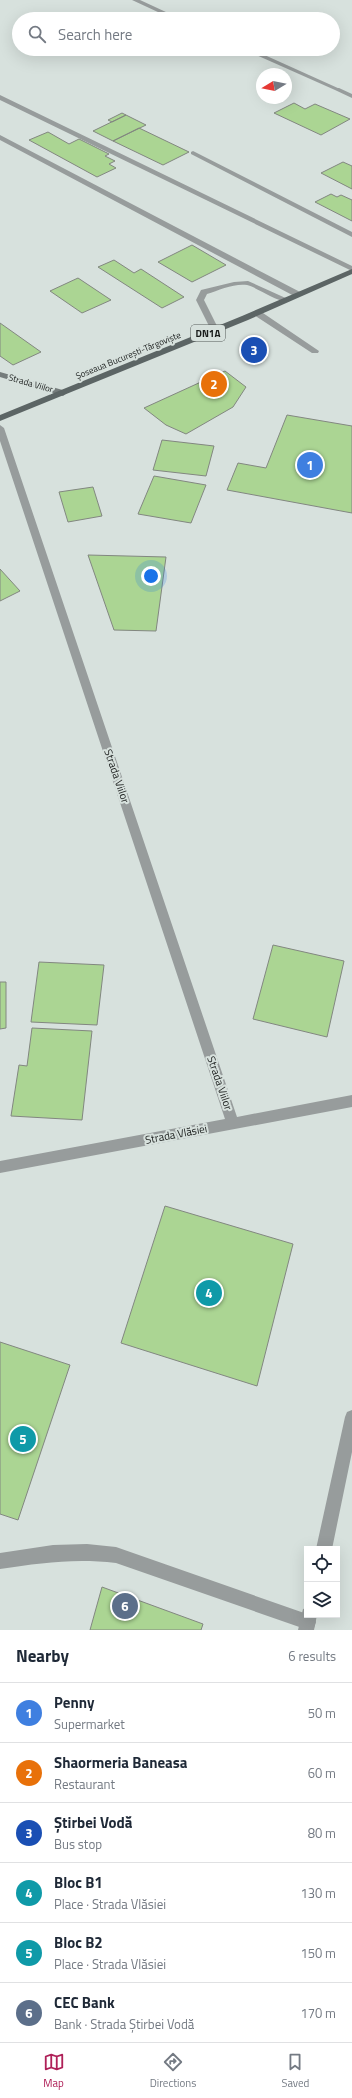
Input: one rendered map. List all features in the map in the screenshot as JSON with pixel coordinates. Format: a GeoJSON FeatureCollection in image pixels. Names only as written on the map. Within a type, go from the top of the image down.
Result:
{"type":"FeatureCollection","features":[{"type":"Feature","properties":{"kind":"main road","name":"Șoseaua București-Târgoviște"},"geometry":{"type":"LineString","coordinates":[[0,418],[257,313],[352,270]]}},
{"type":"Feature","properties":{"kind":"main road","name":"Strada Viilor"},"geometry":{"type":"LineString","coordinates":[[0,374],[63,392]]}},
{"type":"Feature","properties":{"kind":"street"},"geometry":{"type":"LineString","coordinates":[[135,0],[162,12]]}},
{"type":"Feature","properties":{"kind":"street"},"geometry":{"type":"LineString","coordinates":[[262,56],[352,96]]}},
{"type":"Feature","properties":{"kind":"street"},"geometry":{"type":"LineString","coordinates":[[0,97],[352,270]]}},
{"type":"Feature","properties":{"kind":"street"},"geometry":{"type":"LineString","coordinates":[[0,137],[299,294]]}},
{"type":"Feature","properties":{"kind":"street"},"geometry":{"type":"LineString","coordinates":[[193,153],[352,235]]}},
{"type":"Feature","properties":{"kind":"street"},"geometry":{"type":"LineString","coordinates":[[215,330],[200,300],[204,292],[234,284],[248,283],[286,300]]}},
{"type":"Feature","properties":{"kind":"street"},"geometry":{"type":"LineString","coordinates":[[257,313],[315,351]]}},
{"type":"Feature","properties":{"kind":"street","name":"Strada Viilor"},"geometry":{"type":"LineString","coordinates":[[0,428],[233,1123]]}},
{"type":"Feature","properties":{"kind":"street","name":"Strada Vlăsiei"},"geometry":{"type":"LineString","coordinates":[[0,1167],[352,1101]]}},
{"type":"Feature","properties":{"kind":"street"},"geometry":{"type":"LineString","coordinates":[[325,1546],[352,1417]]}},
{"type":"Feature","properties":{"kind":"street"},"geometry":{"type":"LineString","coordinates":[[0,1560],[53,1553],[87,1552],[116,1555],[308,1622]]}},
{"type":"Feature","properties":{"kind":"building"},"geometry":{"type":"Polygon","coordinates":[[[294,103],[305,109],[315,104],[350,119],[321,135],[274,113],[294,103]]]}},
{"type":"Feature","properties":{"kind":"building"},"geometry":{"type":"Polygon","coordinates":[[[122,113],[126,115],[112,122],[108,120],[122,113]]]}},
{"type":"Feature","properties":{"kind":"building"},"geometry":{"type":"Polygon","coordinates":[[[126,115],[146,125],[113,141],[93,131],[126,115]]]}},
{"type":"Feature","properties":{"kind":"building"},"geometry":{"type":"Polygon","coordinates":[[[139,128],[189,152],[163,165],[113,141],[139,128]]]}},
{"type":"Feature","properties":{"kind":"building"},"geometry":{"type":"Polygon","coordinates":[[[48,132],[69,144],[79,139],[109,154],[105,156],[115,161],[109,164],[116,168],[97,177],[29,140],[48,132]]]}},
{"type":"Feature","properties":{"kind":"building"},"geometry":{"type":"Polygon","coordinates":[[[343,162],[352,166],[352,189],[321,173],[343,162]]]}},
{"type":"Feature","properties":{"kind":"building"},"geometry":{"type":"Polygon","coordinates":[[[331,194],[337,197],[341,195],[352,200],[352,221],[315,202],[331,194]]]}},
{"type":"Feature","properties":{"kind":"building"},"geometry":{"type":"Polygon","coordinates":[[[192,245],[226,265],[192,282],[158,262],[192,245]]]}},
{"type":"Feature","properties":{"kind":"building"},"geometry":{"type":"Polygon","coordinates":[[[114,260],[134,273],[141,269],[184,297],[162,308],[98,267],[114,260]]]}},
{"type":"Feature","properties":{"kind":"building"},"geometry":{"type":"Polygon","coordinates":[[[78,278],[111,300],[82,313],[50,291],[78,278]]]}},
{"type":"Feature","properties":{"kind":"building"},"geometry":{"type":"Polygon","coordinates":[[[0,323],[41,352],[13,365],[0,356],[0,323]]]}},
{"type":"Feature","properties":{"kind":"building"},"geometry":{"type":"Polygon","coordinates":[[[225,371],[246,387],[233,407],[186,434],[166,425],[144,408],[225,371]]]}},
{"type":"Feature","properties":{"kind":"building"},"geometry":{"type":"Polygon","coordinates":[[[287,415],[352,426],[352,513],[227,490],[238,463],[266,468],[287,415]]]}},
{"type":"Feature","properties":{"kind":"building"},"geometry":{"type":"Polygon","coordinates":[[[162,440],[214,446],[206,476],[153,470],[162,440]]]}},
{"type":"Feature","properties":{"kind":"building"},"geometry":{"type":"Polygon","coordinates":[[[154,476],[206,485],[191,523],[138,514],[154,476]]]}},
{"type":"Feature","properties":{"kind":"building"},"geometry":{"type":"Polygon","coordinates":[[[93,487],[102,516],[68,522],[59,492],[93,487]]]}},
{"type":"Feature","properties":{"kind":"building"},"geometry":{"type":"Polygon","coordinates":[[[88,555],[166,557],[156,631],[114,630],[88,555]]]}},
{"type":"Feature","properties":{"kind":"building"},"geometry":{"type":"Polygon","coordinates":[[[0,569],[20,591],[0,601],[0,569]]]}},
{"type":"Feature","properties":{"kind":"building"},"geometry":{"type":"Polygon","coordinates":[[[273,945],[344,961],[327,1037],[253,1019],[273,945]]]}},
{"type":"Feature","properties":{"kind":"building"},"geometry":{"type":"Polygon","coordinates":[[[39,962],[104,965],[97,1025],[31,1022],[39,962]]]}},
{"type":"Feature","properties":{"kind":"building"},"geometry":{"type":"Polygon","coordinates":[[[0,982],[6,982],[6,1028],[0,1029],[0,982]]]}},
{"type":"Feature","properties":{"kind":"building"},"geometry":{"type":"Polygon","coordinates":[[[32,1028],[92,1031],[82,1120],[11,1116],[19,1065],[27,1066],[32,1028]]]}},
{"type":"Feature","properties":{"kind":"building"},"geometry":{"type":"Polygon","coordinates":[[[165,1206],[293,1244],[257,1386],[121,1343],[165,1206]]]}},
{"type":"Feature","properties":{"kind":"building"},"geometry":{"type":"Polygon","coordinates":[[[0,1342],[70,1365],[18,1520],[0,1514],[0,1342]]]}},
{"type":"Feature","properties":{"kind":"building"},"geometry":{"type":"Polygon","coordinates":[[[102,1587],[203,1624],[201,1630],[90,1630],[102,1587]]]}},
{"type":"Feature","properties":{"kind":"place","name":"Știrbei Vodă"},"geometry":{"type":"Point","coordinates":[254,350]}},
{"type":"Feature","properties":{"kind":"place","name":"Shaormeria Baneasa"},"geometry":{"type":"Point","coordinates":[214,384]}},
{"type":"Feature","properties":{"kind":"place","name":"Penny"},"geometry":{"type":"Point","coordinates":[310,465]}},
{"type":"Feature","properties":{"kind":"place","name":"Bloc B1"},"geometry":{"type":"Point","coordinates":[209,1293]}},
{"type":"Feature","properties":{"kind":"place","name":"Bloc B2"},"geometry":{"type":"Point","coordinates":[23,1439]}},
{"type":"Feature","properties":{"kind":"place","name":"CEC Bank"},"geometry":{"type":"Point","coordinates":[125,1606]}}]}
